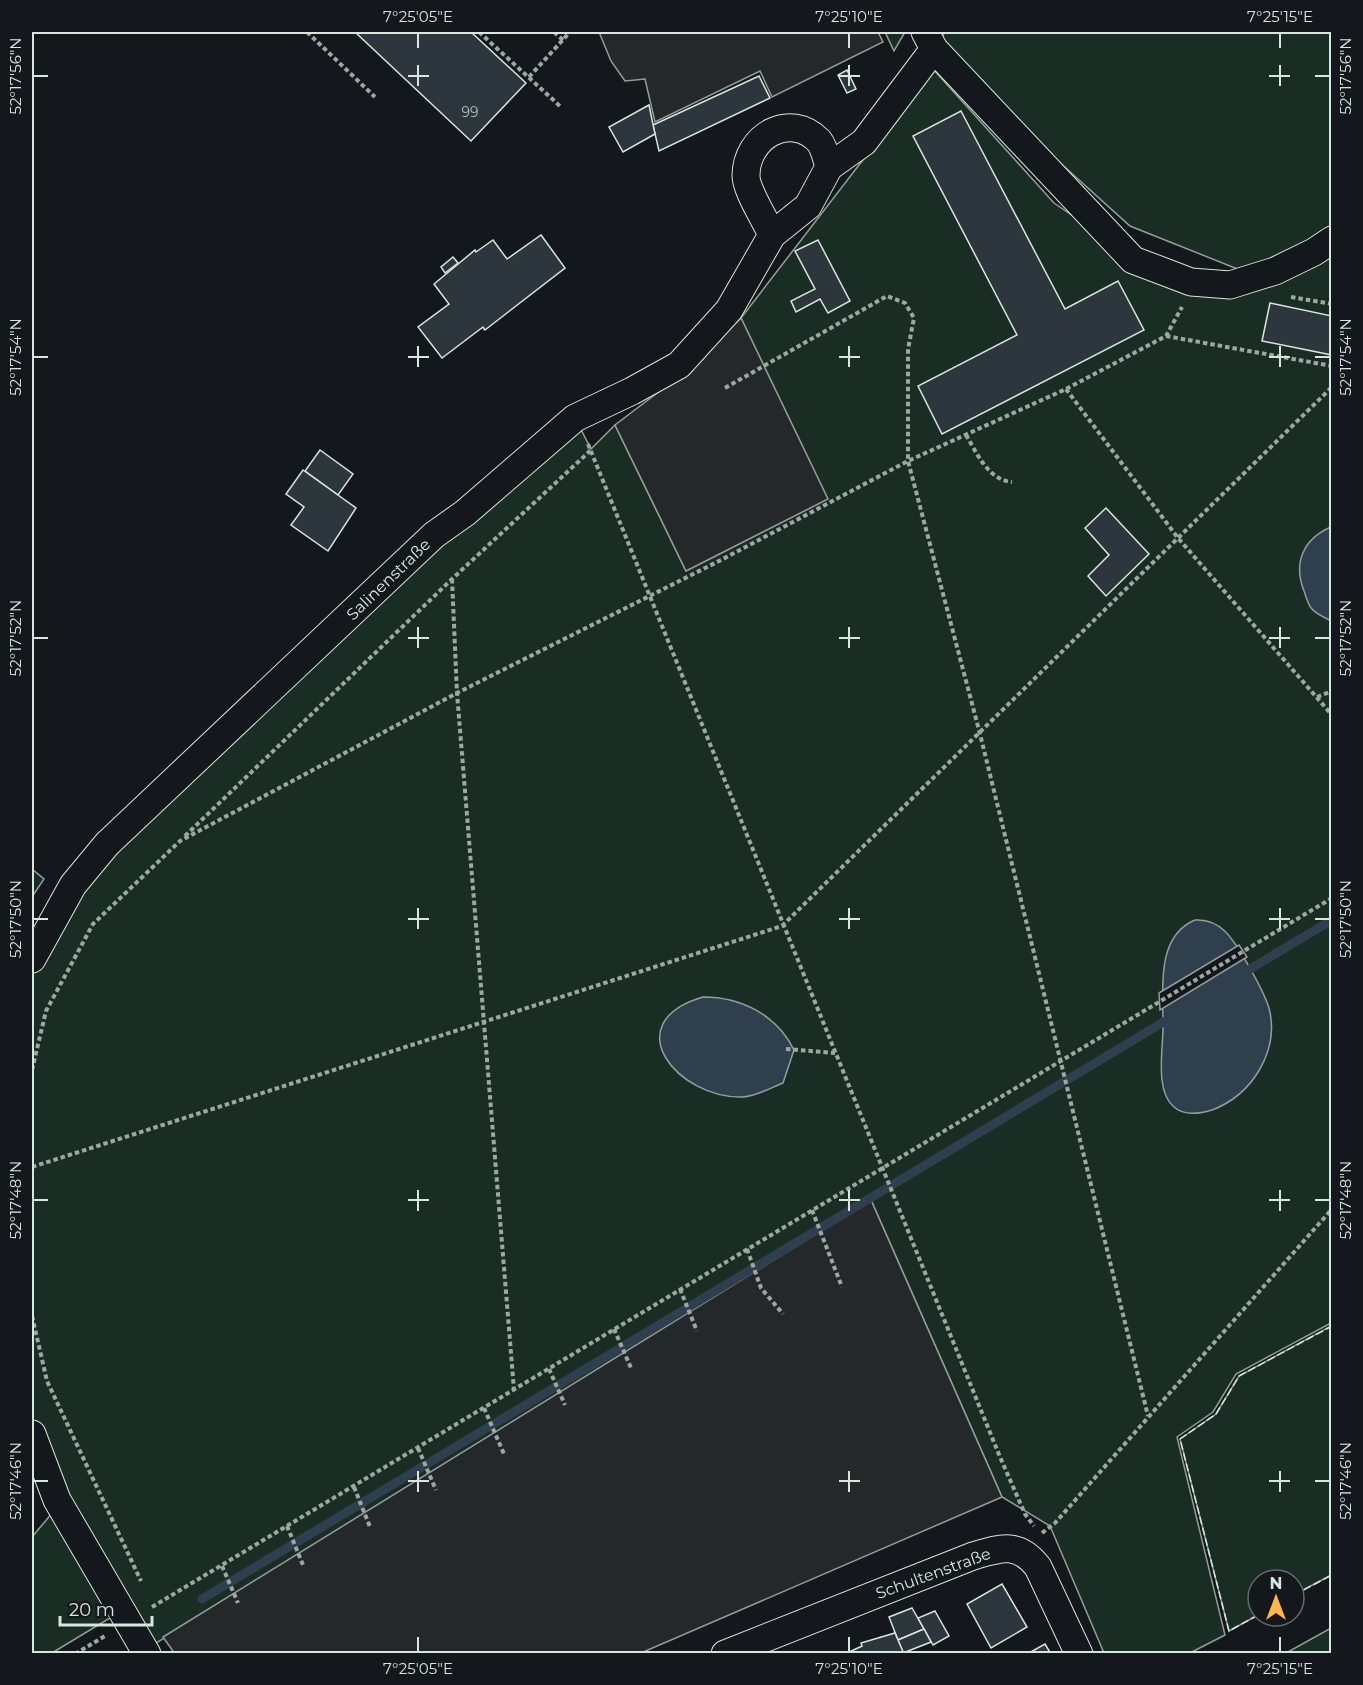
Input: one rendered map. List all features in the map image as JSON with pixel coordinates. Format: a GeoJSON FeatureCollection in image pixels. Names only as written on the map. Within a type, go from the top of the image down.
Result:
{"type":"FeatureCollection","features":[{"type":"Feature","properties":{"kind":"street","name":"Salinenstraße"},"geometry":{"type":"LineString","coordinates":[[32,959],[74,885],[107,844],[434,535],[465,513],[575,418],[632,391],[679,364],[729,310],[772,235],[808,206],[829,167],[864,142],[930,40]]}},
{"type":"Feature","properties":{"kind":"street"},"geometry":{"type":"LineString","coordinates":[[930,40],[1133,260],[1191,282],[1230,285],[1275,271],[1314,252],[1332,240]]}},
{"type":"Feature","properties":{"kind":"street"},"geometry":{"type":"LineString","coordinates":[[772,235],[746,178],[749,151],[768,132],[795,128],[819,141],[829,167]]}},
{"type":"Feature","properties":{"kind":"street"},"geometry":{"type":"LineString","coordinates":[[32,1434],[57,1500],[147,1653]]}},
{"type":"Feature","properties":{"kind":"street"},"geometry":{"type":"LineString","coordinates":[[1030,1542],[1029,1556],[1046,1580],[1079,1653]]}},
{"type":"Feature","properties":{"kind":"street","name":"Schultenstraße"},"geometry":{"type":"LineString","coordinates":[[725,1653],[771,1645],[973,1556],[1030,1542]]}},
{"type":"Feature","properties":{"kind":"path"},"geometry":{"type":"LineString","coordinates":[[307,32],[375,97]]}},
{"type":"Feature","properties":{"kind":"path"},"geometry":{"type":"LineString","coordinates":[[479,32],[561,106]]}},
{"type":"Feature","properties":{"kind":"path"},"geometry":{"type":"LineString","coordinates":[[554,32],[563,40]]}},
{"type":"Feature","properties":{"kind":"path"},"geometry":{"type":"LineString","coordinates":[[529,77],[570,32]]}},
{"type":"Feature","properties":{"kind":"path"},"geometry":{"type":"LineString","coordinates":[[726,388],[887,296],[905,303],[914,318],[908,349],[908,461],[980,734],[1148,1416]]}},
{"type":"Feature","properties":{"kind":"path"},"geometry":{"type":"LineString","coordinates":[[180,841],[457,693],[908,461],[1066,389],[1166,336],[1183,305]]}},
{"type":"Feature","properties":{"kind":"path"},"geometry":{"type":"LineString","coordinates":[[1166,336],[1332,366]]}},
{"type":"Feature","properties":{"kind":"path"},"geometry":{"type":"LineString","coordinates":[[32,1167],[782,926],[1332,387]]}},
{"type":"Feature","properties":{"kind":"path"},"geometry":{"type":"LineString","coordinates":[[1066,389],[1178,538],[1332,715]]}},
{"type":"Feature","properties":{"kind":"path"},"geometry":{"type":"LineString","coordinates":[[575,418],[591,450],[782,926],[1025,1514],[1030,1542],[1055,1523],[1332,1209]]}},
{"type":"Feature","properties":{"kind":"path"},"geometry":{"type":"LineString","coordinates":[[966,435],[984,466],[1002,481],[1012,482]]}},
{"type":"Feature","properties":{"kind":"path"},"geometry":{"type":"LineString","coordinates":[[32,1070],[46,1011],[93,924],[452,579],[591,450]]}},
{"type":"Feature","properties":{"kind":"path"},"geometry":{"type":"LineString","coordinates":[[452,579],[457,693],[514,1390]]}},
{"type":"Feature","properties":{"kind":"path"},"geometry":{"type":"LineString","coordinates":[[1317,698],[1332,691]]}},
{"type":"Feature","properties":{"kind":"path"},"geometry":{"type":"LineString","coordinates":[[147,1611],[1152,1004],[1332,898]]}},
{"type":"Feature","properties":{"kind":"path"},"geometry":{"type":"LineString","coordinates":[[786,1049],[835,1053]]}},
{"type":"Feature","properties":{"kind":"path"},"geometry":{"type":"LineString","coordinates":[[812,1210],[842,1287]]}},
{"type":"Feature","properties":{"kind":"path"},"geometry":{"type":"LineString","coordinates":[[747,1250],[762,1288],[783,1314]]}},
{"type":"Feature","properties":{"kind":"path"},"geometry":{"type":"LineString","coordinates":[[680,1289],[697,1331]]}},
{"type":"Feature","properties":{"kind":"path"},"geometry":{"type":"LineString","coordinates":[[32,1316],[47,1381],[143,1586]]}},
{"type":"Feature","properties":{"kind":"path"},"geometry":{"type":"LineString","coordinates":[[614,1329],[631,1368]]}},
{"type":"Feature","properties":{"kind":"path"},"geometry":{"type":"LineString","coordinates":[[549,1369],[565,1405]]}},
{"type":"Feature","properties":{"kind":"path"},"geometry":{"type":"LineString","coordinates":[[484,1408],[504,1454]]}},
{"type":"Feature","properties":{"kind":"path"},"geometry":{"type":"LineString","coordinates":[[418,1448],[436,1490]]}},
{"type":"Feature","properties":{"kind":"path"},"geometry":{"type":"LineString","coordinates":[[354,1487],[370,1527]]}},
{"type":"Feature","properties":{"kind":"path"},"geometry":{"type":"LineString","coordinates":[[287,1526],[303,1565]]}},
{"type":"Feature","properties":{"kind":"path"},"geometry":{"type":"LineString","coordinates":[[222,1566],[238,1603]]}},
{"type":"Feature","properties":{"kind":"path"},"geometry":{"type":"LineString","coordinates":[[148,1596],[153,1607]]}},
{"type":"Feature","properties":{"kind":"green space"},"geometry":{"type":"Polygon","coordinates":[[[885,32],[905,32],[894,51],[885,32]]]}},
{"type":"Feature","properties":{"kind":"green space"},"geometry":{"type":"Polygon","coordinates":[[[945,32],[1331,32],[1331,1323],[1236,1374],[1213,1412],[1177,1437],[1225,1635],[1190,1653],[1104,1653],[1050,1526],[1002,1497],[871,1200],[145,1650],[32,1428],[32,961],[104,847],[575,418],[591,449],[615,425],[686,571],[827,499],[741,318],[933,69],[1054,203],[1116,245],[1190,278],[1245,272],[1130,226],[934,49],[945,32]]]}},
{"type":"Feature","properties":{"kind":"green space"},"geometry":{"type":"Polygon","coordinates":[[[32,869],[44,879],[32,897],[32,869]]]}},
{"type":"Feature","properties":{"kind":"green space"},"geometry":{"type":"Polygon","coordinates":[[[1331,1326],[1331,1575],[1306,1589],[1306,1568],[1246,1568],[1246,1622],[1229,1631],[1180,1439],[1216,1414],[1239,1376],[1331,1326]]]}},
{"type":"Feature","properties":{"kind":"green space"},"geometry":{"type":"Polygon","coordinates":[[[53,1512],[115,1615],[52,1653],[32,1654],[32,1537],[53,1512]]]}},
{"type":"Feature","properties":{"kind":"green space"},"geometry":{"type":"Polygon","coordinates":[[[1331,1628],[1331,1653],[1286,1653],[1331,1628]]]}},
{"type":"Feature","properties":{"kind":"shaded area"},"geometry":{"type":"Polygon","coordinates":[[[599,32],[878,32],[883,42],[772,97],[760,71],[655,122],[645,79],[625,81],[611,61],[599,32]]]}},
{"type":"Feature","properties":{"kind":"shaded area"},"geometry":{"type":"Polygon","coordinates":[[[741,318],[828,499],[686,571],[615,425],[685,372],[741,318]]]}},
{"type":"Feature","properties":{"kind":"shaded area"},"geometry":{"type":"Polygon","coordinates":[[[871,1200],[1002,1497],[641,1653],[175,1654],[163,1637],[871,1200]]]}},
{"type":"Feature","properties":{"kind":"water"},"geometry":{"type":"Polygon","coordinates":[[[1332,527],[1331,621],[1316,613],[1307,600],[1301,581],[1300,562],[1307,545],[1313,538],[1332,527]]]}},
{"type":"Feature","properties":{"kind":"water"},"geometry":{"type":"Polygon","coordinates":[[[1195,920],[1213,923],[1232,939],[1262,990],[1269,1008],[1271,1024],[1266,1055],[1260,1070],[1251,1082],[1226,1103],[1212,1110],[1191,1113],[1177,1109],[1167,1098],[1161,1066],[1164,965],[1174,938],[1182,928],[1195,920]]]}},
{"type":"Feature","properties":{"kind":"water"},"geometry":{"type":"Polygon","coordinates":[[[703,997],[731,1000],[744,1005],[756,1010],[778,1027],[794,1050],[783,1083],[743,1097],[719,1094],[697,1086],[679,1073],[666,1058],[660,1041],[663,1024],[677,1009],[703,997]]]}},
{"type":"Feature","properties":{"kind":"pier"},"geometry":{"type":"Polygon","coordinates":[[[1239,945],[1247,957],[1160,1010],[1159,993],[1239,945]]]}},
{"type":"Feature","properties":{"kind":"building"},"geometry":{"type":"Polygon","coordinates":[[[355,32],[471,32],[526,83],[471,141],[355,32]]]}},
{"type":"Feature","properties":{"kind":"building"},"geometry":{"type":"Polygon","coordinates":[[[847,70],[856,89],[847,93],[838,75],[847,70]]]}},
{"type":"Feature","properties":{"kind":"building"},"geometry":{"type":"Polygon","coordinates":[[[759,76],[770,98],[659,151],[653,125],[759,76]]]}},
{"type":"Feature","properties":{"kind":"building"},"geometry":{"type":"Polygon","coordinates":[[[649,105],[655,134],[623,152],[609,127],[649,105]]]}},
{"type":"Feature","properties":{"kind":"building"},"geometry":{"type":"Polygon","coordinates":[[[961,111],[1065,309],[1118,281],[1144,330],[942,434],[918,386],[1017,335],[913,136],[961,111]]]}},
{"type":"Feature","properties":{"kind":"building"},"geometry":{"type":"Polygon","coordinates":[[[541,235],[565,268],[485,330],[483,327],[442,358],[418,327],[449,304],[434,284],[475,250],[476,252],[493,240],[507,259],[541,235]]]}},
{"type":"Feature","properties":{"kind":"building"},"geometry":{"type":"Polygon","coordinates":[[[818,240],[850,301],[828,313],[820,299],[796,312],[791,301],[815,289],[795,251],[818,240]]]}},
{"type":"Feature","properties":{"kind":"building"},"geometry":{"type":"Polygon","coordinates":[[[453,257],[458,263],[445,273],[441,267],[453,257]]]}},
{"type":"Feature","properties":{"kind":"building"},"geometry":{"type":"Polygon","coordinates":[[[1270,303],[1332,316],[1332,355],[1262,341],[1270,303]]]}},
{"type":"Feature","properties":{"kind":"building"},"geometry":{"type":"Polygon","coordinates":[[[320,450],[353,474],[338,495],[305,471],[320,450]]]}},
{"type":"Feature","properties":{"kind":"building"},"geometry":{"type":"Polygon","coordinates":[[[303,470],[356,508],[328,551],[291,525],[304,507],[286,494],[303,470]]]}},
{"type":"Feature","properties":{"kind":"building"},"geometry":{"type":"Polygon","coordinates":[[[1106,508],[1149,554],[1106,596],[1088,576],[1109,555],[1085,528],[1106,508]]]}},
{"type":"Feature","properties":{"kind":"building"},"geometry":{"type":"Polygon","coordinates":[[[1002,1584],[1027,1627],[991,1648],[967,1604],[1002,1584]]]}},
{"type":"Feature","properties":{"kind":"building"},"geometry":{"type":"Polygon","coordinates":[[[912,1608],[924,1629],[898,1640],[889,1617],[912,1608]]]}},
{"type":"Feature","properties":{"kind":"building"},"geometry":{"type":"Polygon","coordinates":[[[935,1611],[949,1636],[933,1645],[918,1618],[935,1611]]]}},
{"type":"Feature","properties":{"kind":"building"},"geometry":{"type":"Polygon","coordinates":[[[924,1629],[931,1642],[903,1653],[898,1640],[924,1629]]]}},
{"type":"Feature","properties":{"kind":"building"},"geometry":{"type":"Polygon","coordinates":[[[895,1633],[904,1654],[845,1654],[862,1646],[861,1643],[895,1633]]]}},
{"type":"Feature","properties":{"kind":"building"},"geometry":{"type":"Polygon","coordinates":[[[1045,1644],[1051,1654],[1027,1654],[1045,1644]]]}},
{"type":"Feature","properties":{"kind":"waterway"},"geometry":{"type":"LineString","coordinates":[[1240,975],[1332,920]]}},
{"type":"Feature","properties":{"kind":"waterway"},"geometry":{"type":"LineString","coordinates":[[202,1599],[1172,1017]]}},
{"type":"Feature","properties":{"kind":"fence"},"geometry":{"type":"LineString","coordinates":[[1246,1622],[1229,1631],[1180,1439],[1216,1414],[1239,1376],[1332,1326]]}},
{"type":"Feature","properties":{"kind":"fence"},"geometry":{"type":"LineString","coordinates":[[1306,1589],[1332,1575]]}}]}
